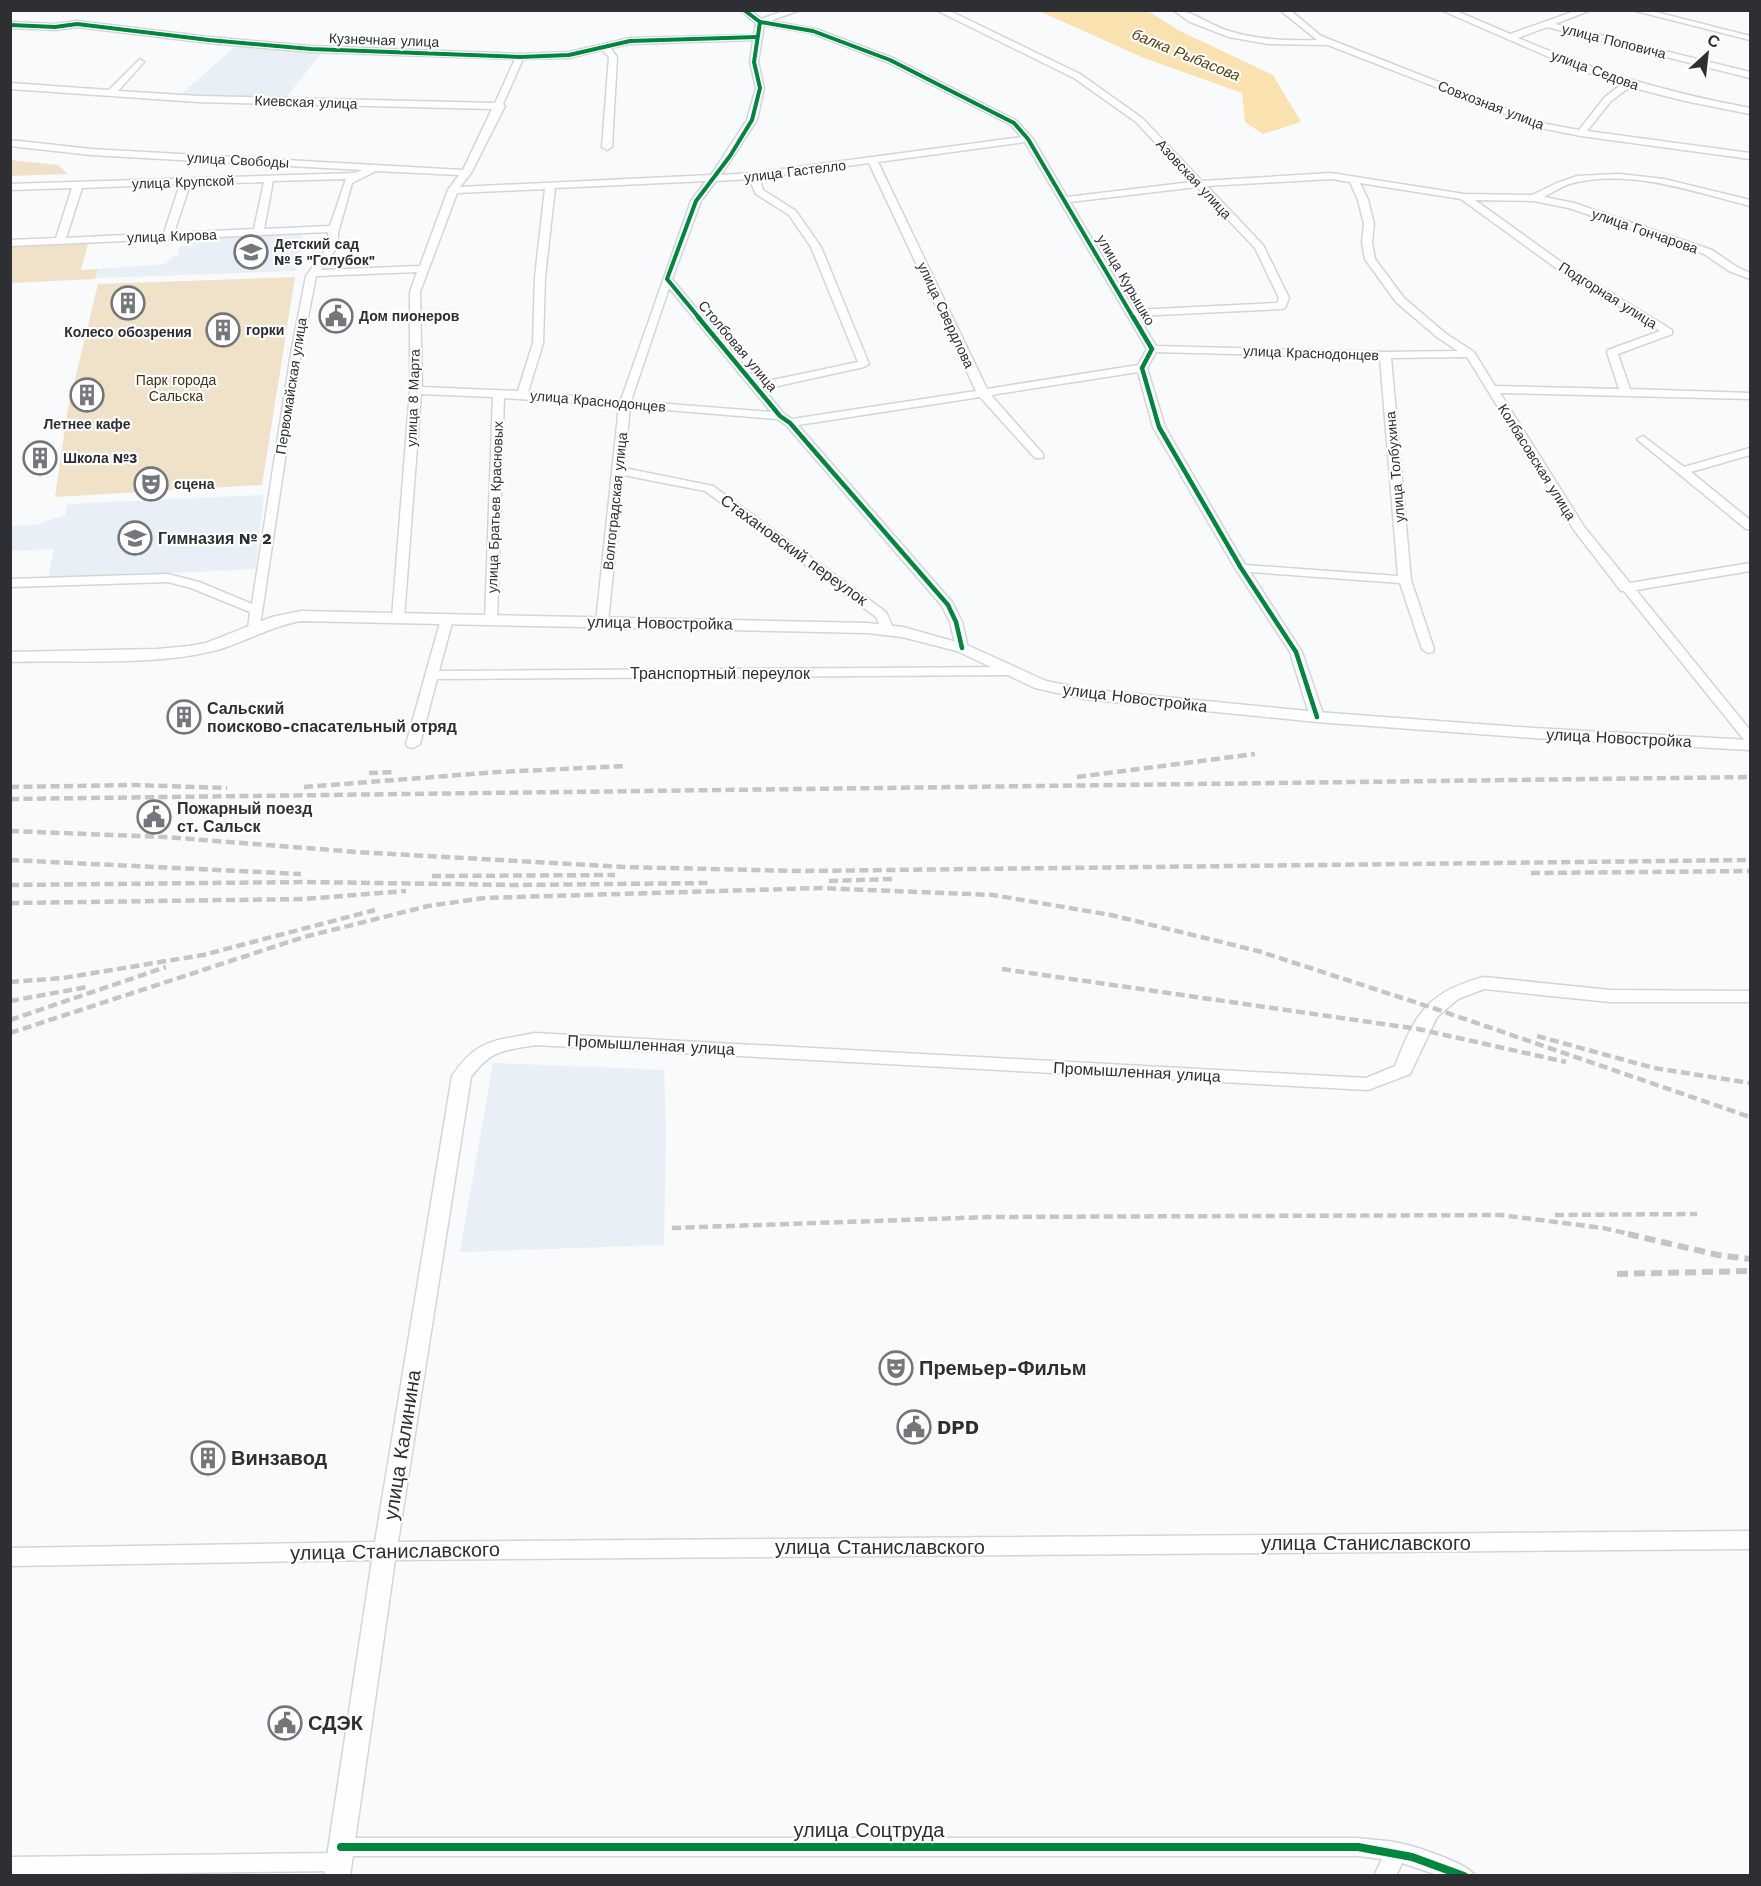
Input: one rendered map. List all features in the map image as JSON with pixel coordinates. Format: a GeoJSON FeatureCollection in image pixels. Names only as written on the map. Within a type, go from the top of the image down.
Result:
{"type":"FeatureCollection","features":[{"type":"Feature","properties":{"kind":"main road","name":"улица Новостройка"},"geometry":{"type":"LineString","coordinates":[[10,657],[157,654],[189,651],[210,647],[277,620],[301,616],[888,630],[962,648],[1041,685],[1084,694],[1317,717],[1533,733],[1750,745]]}},
{"type":"Feature","properties":{"kind":"main road","name":"Промышленная улица"},"geometry":{"type":"LineString","coordinates":[[477,1056],[497,1046],[535,1039],[1368,1084],[1403,1070],[1418,1029],[1433,1008],[1446,996],[1464,988],[1485,984],[1610,996],[1750,997]]}},
{"type":"Feature","properties":{"kind":"main road","name":"улица Калинина"},"geometry":{"type":"LineString","coordinates":[[339,1862],[385,1551],[462,1076],[477,1056]]}},
{"type":"Feature","properties":{"kind":"main road","name":"улица Станиславского"},"geometry":{"type":"LineString","coordinates":[[10,1557],[385,1551],[1750,1540]]}},
{"type":"Feature","properties":{"kind":"street","name":"улица Курышко"},"geometry":{"type":"LineString","coordinates":[[744,10],[760,21],[813,31],[890,60],[1014,123],[1028,139],[1066,200],[1152,349],[1142,368]]}},
{"type":"Feature","properties":{"kind":"street"},"geometry":{"type":"LineString","coordinates":[[668,279],[696,201],[730,156],[752,120],[760,88],[754,62],[760,21],[796,10]]}},
{"type":"Feature","properties":{"kind":"street","name":"Азовская улица"},"geometry":{"type":"LineString","coordinates":[[940,10],[1077,76],[1139,120],[1259,247],[1284,298],[1281,306],[1131,313]]}},
{"type":"Feature","properties":{"kind":"street"},"geometry":{"type":"LineString","coordinates":[[1177,10],[1204,27],[1238,36],[1288,44],[1330,43]]}},
{"type":"Feature","properties":{"kind":"street","name":"Совхозная улица"},"geometry":{"type":"LineString","coordinates":[[1284,10],[1318,38],[1544,126],[1750,156]]}},
{"type":"Feature","properties":{"kind":"street","name":"улица Седова"},"geometry":{"type":"LineString","coordinates":[[1446,10],[1578,66],[1629,83],[1663,93],[1750,111]]}},
{"type":"Feature","properties":{"kind":"street"},"geometry":{"type":"LineString","coordinates":[[1511,37],[1587,10]]}},
{"type":"Feature","properties":{"kind":"street"},"geometry":{"type":"LineString","coordinates":[[1636,10],[1750,38]]}},
{"type":"Feature","properties":{"kind":"street","name":"Кузнечная улица"},"geometry":{"type":"LineString","coordinates":[[10,25],[56,27],[77,24],[209,40],[311,49],[520,57],[569,55],[630,41],[757,37]]}},
{"type":"Feature","properties":{"kind":"street","name":"улица Поповича"},"geometry":{"type":"LineString","coordinates":[[1548,25],[1750,75]]}},
{"type":"Feature","properties":{"kind":"street"},"geometry":{"type":"LineString","coordinates":[[604,47],[613,57],[607,147]]}},
{"type":"Feature","properties":{"kind":"street","name":"улица 8 Марта"},"geometry":{"type":"LineString","coordinates":[[398,618],[416,390],[415,292],[453,190],[466,173],[500,106],[520,57]]}},
{"type":"Feature","properties":{"kind":"street"},"geometry":{"type":"LineString","coordinates":[[112,92],[140,62]]}},
{"type":"Feature","properties":{"kind":"street"},"geometry":{"type":"LineString","coordinates":[[1581,133],[1608,99],[1629,83]]}},
{"type":"Feature","properties":{"kind":"street","name":"Киевская улица"},"geometry":{"type":"LineString","coordinates":[[10,86],[210,99],[500,106]]}},
{"type":"Feature","properties":{"kind":"street","name":"улица Гастелло"},"geometry":{"type":"LineString","coordinates":[[453,190],[711,180],[873,162],[1028,139]]}},
{"type":"Feature","properties":{"kind":"street","name":"улица Свободы"},"geometry":{"type":"LineString","coordinates":[[10,143],[91,152],[466,173]]}},
{"type":"Feature","properties":{"kind":"street","name":"улица Свердлова"},"geometry":{"type":"LineString","coordinates":[[873,162],[983,393],[1039,456]]}},
{"type":"Feature","properties":{"kind":"street"},"geometry":{"type":"LineString","coordinates":[[356,176],[375,168]]}},
{"type":"Feature","properties":{"kind":"street","name":"улица Крупской"},"geometry":{"type":"LineString","coordinates":[[10,187],[356,176]]}},
{"type":"Feature","properties":{"kind":"street","name":"Первомайская улица"},"geometry":{"type":"LineString","coordinates":[[254,629],[296,353],[313,273],[333,246],[334,229],[348,182],[356,176]]}},
{"type":"Feature","properties":{"kind":"street"},"geometry":{"type":"LineString","coordinates":[[753,176],[759,192],[793,213],[816,247],[864,364],[757,387]]}},
{"type":"Feature","properties":{"kind":"street","name":"улица Гончарова"},"geometry":{"type":"LineString","coordinates":[[1066,200],[1198,184],[1331,176],[1464,197],[1534,198],[1571,205],[1708,252],[1733,269],[1750,276]]}},
{"type":"Feature","properties":{"kind":"street"},"geometry":{"type":"LineString","coordinates":[[258,232],[268,179]]}},
{"type":"Feature","properties":{"kind":"street","name":"Колбасовская улица"},"geometry":{"type":"LineString","coordinates":[[1353,179],[1363,200],[1369,224],[1367,243],[1370,259],[1400,300],[1441,335],[1470,354],[1580,530],[1625,588],[1750,738]]}},
{"type":"Feature","properties":{"kind":"street"},"geometry":{"type":"LineString","coordinates":[[1534,198],[1576,179],[1650,179],[1750,203]]}},
{"type":"Feature","properties":{"kind":"street"},"geometry":{"type":"LineString","coordinates":[[168,236],[186,182]]}},
{"type":"Feature","properties":{"kind":"street"},"geometry":{"type":"LineString","coordinates":[[60,240],[78,185]]}},
{"type":"Feature","properties":{"kind":"street"},"geometry":{"type":"LineString","coordinates":[[522,395],[538,343],[540,277],[550,186]]}},
{"type":"Feature","properties":{"kind":"street","name":"Подгорная улица"},"geometry":{"type":"LineString","coordinates":[[1464,197],[1560,266],[1668,333],[1612,352],[1626,394]]}},
{"type":"Feature","properties":{"kind":"street","name":"улица Кирова"},"geometry":{"type":"LineString","coordinates":[[10,243],[334,229]]}},
{"type":"Feature","properties":{"kind":"street"},"geometry":{"type":"LineString","coordinates":[[313,273],[423,269]]}},
{"type":"Feature","properties":{"kind":"street","name":"Столбовая улица"},"geometry":{"type":"LineString","coordinates":[[668,279],[757,387],[948,605],[956,622],[962,648]]}},
{"type":"Feature","properties":{"kind":"street","name":"Волгоградская улица"},"geometry":{"type":"LineString","coordinates":[[602,622],[625,404],[668,279]]}},
{"type":"Feature","properties":{"kind":"street","name":"улица Краснодонцев"},"geometry":{"type":"LineString","coordinates":[[1152,349],[1385,355],[1470,354]]}},
{"type":"Feature","properties":{"kind":"street","name":"улица Толбухина"},"geometry":{"type":"LineString","coordinates":[[1385,355],[1405,580],[1428,649]]}},
{"type":"Feature","properties":{"kind":"street"},"geometry":{"type":"LineString","coordinates":[[1142,368],[1159,428],[1241,568],[1296,652],[1317,717]]}},
{"type":"Feature","properties":{"kind":"street","name":"улица Краснодонцев"},"geometry":{"type":"LineString","coordinates":[[416,390],[522,395],[785,419],[983,393],[1142,368]]}},
{"type":"Feature","properties":{"kind":"street"},"geometry":{"type":"LineString","coordinates":[[1492,389],[1750,396]]}},
{"type":"Feature","properties":{"kind":"street","name":"улица Братьев Красновых"},"geometry":{"type":"LineString","coordinates":[[491,620],[499,394]]}},
{"type":"Feature","properties":{"kind":"street"},"geometry":{"type":"LineString","coordinates":[[1643,439],[1750,526]]}},
{"type":"Feature","properties":{"kind":"street"},"geometry":{"type":"LineString","coordinates":[[1683,471],[1750,450]]}},
{"type":"Feature","properties":{"kind":"street","name":"Стахановский переулок"},"geometry":{"type":"LineString","coordinates":[[618,470],[709,488],[882,615],[888,630]]}},
{"type":"Feature","properties":{"kind":"street"},"geometry":{"type":"LineString","coordinates":[[1625,588],[1750,567]]}},
{"type":"Feature","properties":{"kind":"street"},"geometry":{"type":"LineString","coordinates":[[1241,568],[1405,580]]}},
{"type":"Feature","properties":{"kind":"street"},"geometry":{"type":"LineString","coordinates":[[10,583],[168,578],[195,585],[256,610]]}},
{"type":"Feature","properties":{"kind":"street"},"geometry":{"type":"LineString","coordinates":[[413,744],[447,619]]}},
{"type":"Feature","properties":{"kind":"street","name":"Транспортный переулок"},"geometry":{"type":"LineString","coordinates":[[432,675],[1008,671]]}},
{"type":"Feature","properties":{"kind":"street","name":"улица Соцтруда"},"geometry":{"type":"LineString","coordinates":[[10,1866],[1358,1847],[1397,1851],[1464,1875]]}},
{"type":"Feature","properties":{"kind":"street"},"geometry":{"type":"LineString","coordinates":[[1385,1875],[1397,1851]]}},
{"type":"Feature","properties":{"kind":"shaded area"},"geometry":{"type":"Polygon","coordinates":[[[236,46],[322,52],[285,99],[180,95],[236,46]]]}},
{"type":"Feature","properties":{"kind":"shaded area"},"geometry":{"type":"Polygon","coordinates":[[[303,235],[296,271],[95,278],[98,269],[165,264],[173,256],[178,256],[180,246],[192,246],[193,239],[303,235]]]}},
{"type":"Feature","properties":{"kind":"shaded area","name":"Гимназия № 2"},"geometry":{"type":"Polygon","coordinates":[[[264,495],[255,569],[48,579],[54,549],[11,551],[11,526],[36,525],[65,515],[68,504],[264,495]]]}},
{"type":"Feature","properties":{"kind":"shaded area"},"geometry":{"type":"Polygon","coordinates":[[[493,1063],[664,1070],[666,1128],[664,1245],[460,1252],[493,1063]]]}},
{"type":"Feature","properties":{"kind":"green space"},"geometry":{"type":"Polygon","coordinates":[[[10,160],[58,165],[68,174],[11,176],[10,160]]]}},
{"type":"Feature","properties":{"kind":"green space"},"geometry":{"type":"Polygon","coordinates":[[[89,240],[81,270],[98,269],[95,279],[11,283],[10,243],[89,240]]]}},
{"type":"Feature","properties":{"kind":"green space","name":"Парк города Сальска"},"geometry":{"type":"Polygon","coordinates":[[[295,277],[262,485],[55,497],[68,408],[98,284],[295,277]]]}},
{"type":"Feature","properties":{"kind":"water","name":"балка Рыбасова"},"geometry":{"type":"Polygon","coordinates":[[[1039,11],[1148,11],[1180,31],[1273,75],[1301,122],[1263,134],[1245,122],[1242,93],[1144,58],[1039,11]]]}},
{"type":"Feature","properties":{"kind":"railway"},"geometry":{"type":"LineString","coordinates":[[1077,777],[1255,754]]}},
{"type":"Feature","properties":{"kind":"railway"},"geometry":{"type":"LineString","coordinates":[[304,787],[498,772],[627,766]]}},
{"type":"Feature","properties":{"kind":"railway"},"geometry":{"type":"LineString","coordinates":[[369,773],[396,772]]}},
{"type":"Feature","properties":{"kind":"railway"},"geometry":{"type":"LineString","coordinates":[[10,799],[1750,777]]}},
{"type":"Feature","properties":{"kind":"railway"},"geometry":{"type":"LineString","coordinates":[[10,787],[134,785],[227,788]]}},
{"type":"Feature","properties":{"kind":"railway"},"geometry":{"type":"LineString","coordinates":[[10,831],[165,837],[357,852],[624,867],[801,871],[1750,860]]}},
{"type":"Feature","properties":{"kind":"railway"},"geometry":{"type":"LineString","coordinates":[[10,860],[301,874]]}},
{"type":"Feature","properties":{"kind":"railway"},"geometry":{"type":"LineString","coordinates":[[1531,873],[1750,871]]}},
{"type":"Feature","properties":{"kind":"railway"},"geometry":{"type":"LineString","coordinates":[[432,876],[615,875]]}},
{"type":"Feature","properties":{"kind":"railway"},"geometry":{"type":"LineString","coordinates":[[829,881],[892,879]]}},
{"type":"Feature","properties":{"kind":"railway"},"geometry":{"type":"LineString","coordinates":[[10,885],[307,882],[517,885],[709,883]]}},
{"type":"Feature","properties":{"kind":"railway"},"geometry":{"type":"LineString","coordinates":[[10,1033],[304,937],[428,906],[484,898],[820,888],[993,895],[1111,915],[1258,951],[1433,1008],[1750,1117]]}},
{"type":"Feature","properties":{"kind":"railway"},"geometry":{"type":"LineString","coordinates":[[10,903],[304,899],[406,891]]}},
{"type":"Feature","properties":{"kind":"railway"},"geometry":{"type":"LineString","coordinates":[[10,982],[63,978],[203,955],[375,910]]}},
{"type":"Feature","properties":{"kind":"railway"},"geometry":{"type":"LineString","coordinates":[[10,1020],[166,967]]}},
{"type":"Feature","properties":{"kind":"railway"},"geometry":{"type":"LineString","coordinates":[[1002,969],[1418,1029],[1566,1062]]}},
{"type":"Feature","properties":{"kind":"railway"},"geometry":{"type":"LineString","coordinates":[[10,1001],[87,987]]}},
{"type":"Feature","properties":{"kind":"railway"},"geometry":{"type":"LineString","coordinates":[[1537,1036],[1654,1068],[1750,1083]]}},
{"type":"Feature","properties":{"kind":"railway"},"geometry":{"type":"LineString","coordinates":[[1555,1215],[1697,1214]]}},
{"type":"Feature","properties":{"kind":"railway"},"geometry":{"type":"LineString","coordinates":[[672,1228],[989,1217],[1501,1215],[1603,1228],[1634,1235]]}},
{"type":"Feature","properties":{"kind":"railway"},"geometry":{"type":"LineString","coordinates":[[1628,1234],[1718,1255],[1750,1259]]}},
{"type":"Feature","properties":{"kind":"railway"},"geometry":{"type":"LineString","coordinates":[[1617,1274],[1750,1271]]}},
{"type":"Feature","properties":{"kind":"cycle path"},"geometry":{"type":"LineString","coordinates":[[744,10],[760,22],[813,31],[890,60],[1014,123],[1028,139],[1152,349],[1142,368],[1159,427],[1241,568],[1296,652],[1317,717]]}},
{"type":"Feature","properties":{"kind":"cycle path"},"geometry":{"type":"LineString","coordinates":[[760,22],[754,62],[760,88],[752,120],[730,156],[696,201],[667,279],[780,416],[790,423],[948,605],[956,622],[962,648]]}},
{"type":"Feature","properties":{"kind":"cycle path"},"geometry":{"type":"LineString","coordinates":[[10,25],[55,27],[77,24],[209,40],[311,49],[520,57],[569,55],[630,41],[757,37]]}},
{"type":"Feature","properties":{"kind":"cycle path"},"geometry":{"type":"LineString","coordinates":[[341,1847],[1358,1847],[1412,1857],[1464,1876]]}},
{"type":"Feature","properties":{"kind":"place","name":"Детский сад № 5 \"Голубок\""},"geometry":{"type":"Point","coordinates":[251,252]}},
{"type":"Feature","properties":{"kind":"place","name":"Колесо обозрения"},"geometry":{"type":"Point","coordinates":[128,303]}},
{"type":"Feature","properties":{"kind":"place","name":"Дом пионеров"},"geometry":{"type":"Point","coordinates":[336,316]}},
{"type":"Feature","properties":{"kind":"place","name":"горки"},"geometry":{"type":"Point","coordinates":[223,330]}},
{"type":"Feature","properties":{"kind":"place","name":"Летнее кафе"},"geometry":{"type":"Point","coordinates":[87,395]}},
{"type":"Feature","properties":{"kind":"place","name":"Школа №3"},"geometry":{"type":"Point","coordinates":[40,458]}},
{"type":"Feature","properties":{"kind":"place","name":"сцена"},"geometry":{"type":"Point","coordinates":[151,484]}},
{"type":"Feature","properties":{"kind":"place","name":"Гимназия № 2"},"geometry":{"type":"Point","coordinates":[135,538]}},
{"type":"Feature","properties":{"kind":"place","name":"Сальский поисково-спасательный отряд"},"geometry":{"type":"Point","coordinates":[184,717]}},
{"type":"Feature","properties":{"kind":"place","name":"Пожарный поезд ст. Сальск"},"geometry":{"type":"Point","coordinates":[154,817]}},
{"type":"Feature","properties":{"kind":"place","name":"Премьер-Фильм"},"geometry":{"type":"Point","coordinates":[896,1368]}},
{"type":"Feature","properties":{"kind":"place","name":"DPD"},"geometry":{"type":"Point","coordinates":[914,1427]}},
{"type":"Feature","properties":{"kind":"place","name":"Винзавод"},"geometry":{"type":"Point","coordinates":[208,1458]}},
{"type":"Feature","properties":{"kind":"place","name":"СДЭК"},"geometry":{"type":"Point","coordinates":[285,1723]}}]}
